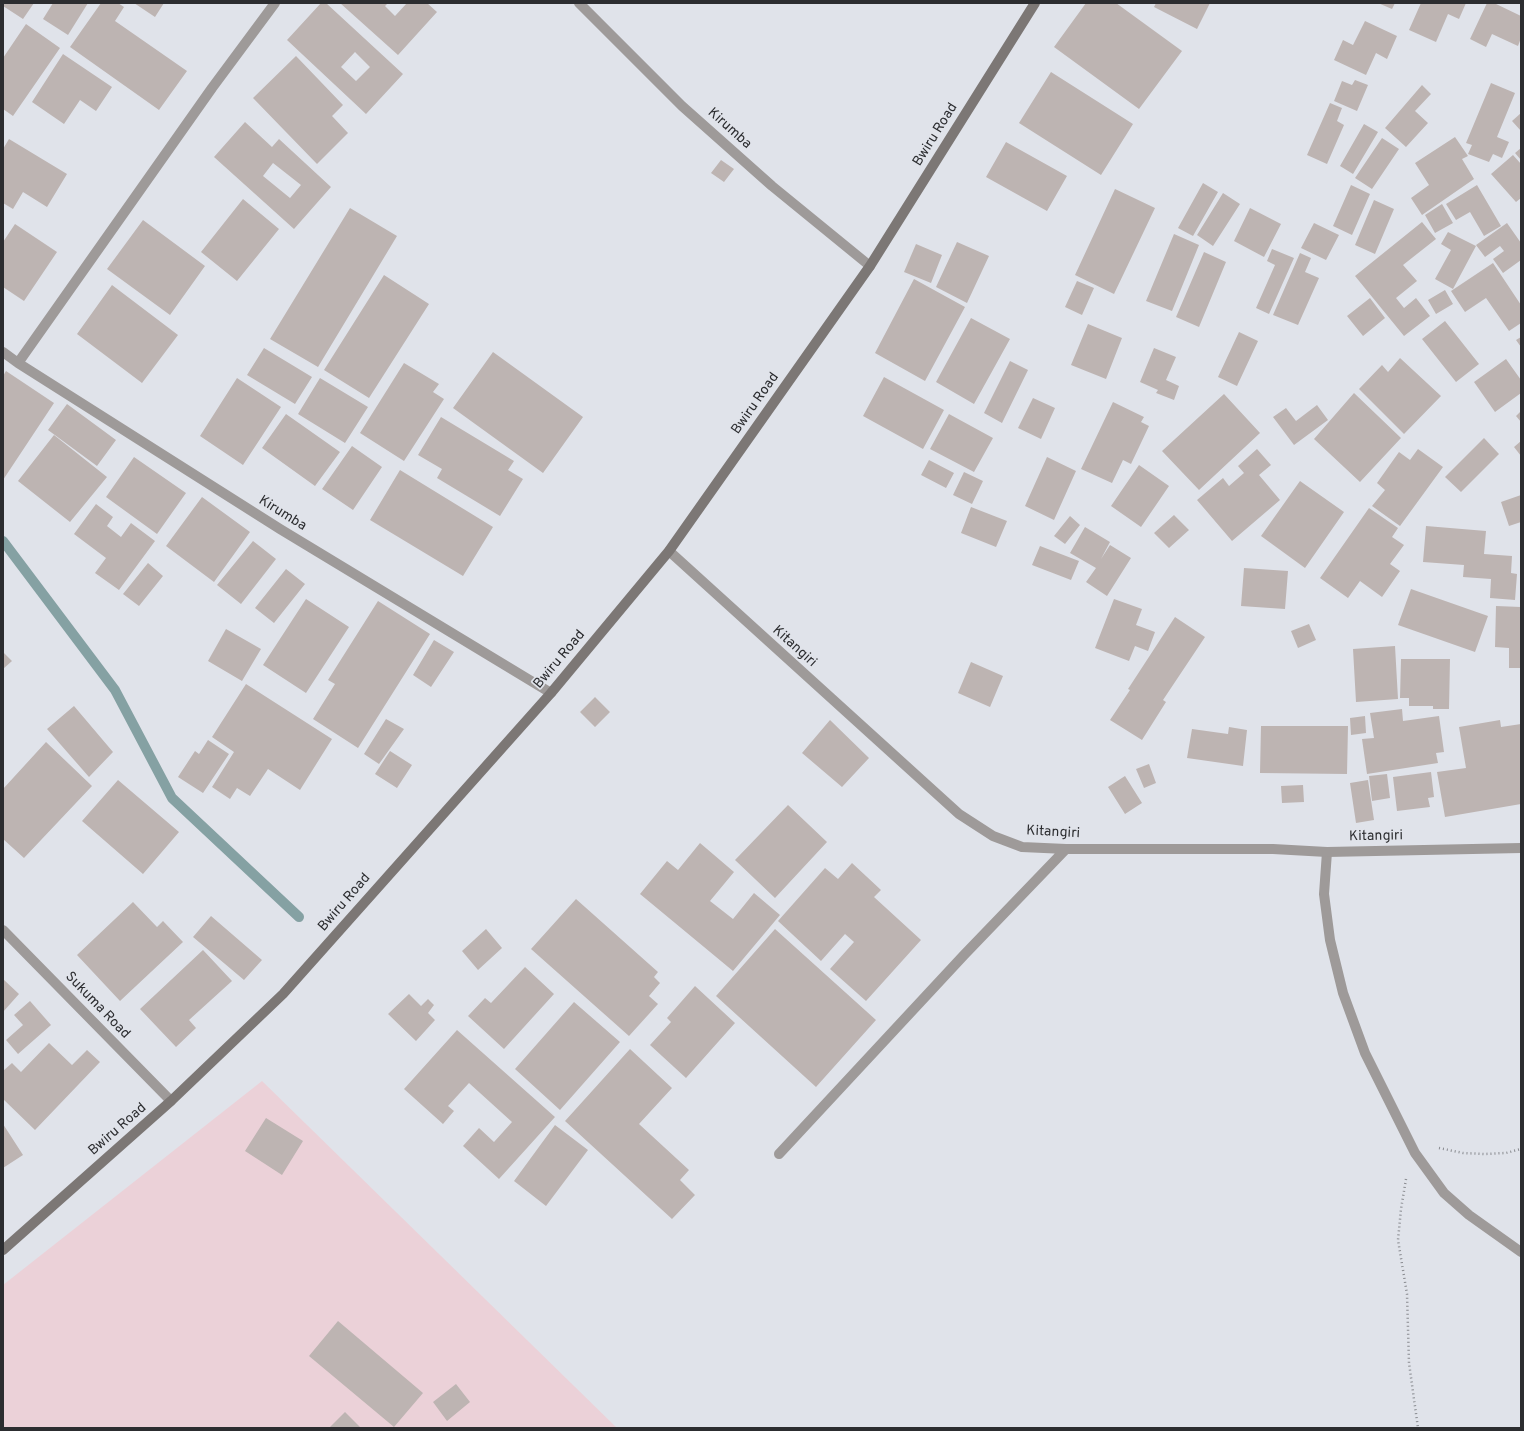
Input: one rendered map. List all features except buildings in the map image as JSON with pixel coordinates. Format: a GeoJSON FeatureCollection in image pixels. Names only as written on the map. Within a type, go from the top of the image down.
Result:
{"type":"FeatureCollection","features":[{"type":"Feature","properties":{"kind":"main road","name":"Bwiru Road"},"geometry":{"type":"LineString","coordinates":[[3,1250],[171,1101],[284,994],[551,693],[669,551],[870,266],[1035,3]]}},
{"type":"Feature","properties":{"kind":"street"},"geometry":{"type":"LineString","coordinates":[[18,363],[212,88],[275,3]]}},
{"type":"Feature","properties":{"kind":"street","name":"Kirumba"},"geometry":{"type":"LineString","coordinates":[[579,3],[682,106],[772,186],[870,266]]}},
{"type":"Feature","properties":{"kind":"street","name":"Kirumba"},"geometry":{"type":"LineString","coordinates":[[3,352],[280,529],[551,693]]}},
{"type":"Feature","properties":{"kind":"street","name":"Kitangiri"},"geometry":{"type":"LineString","coordinates":[[669,551],[959,814],[993,836],[1022,847],[1066,849],[1273,849],[1328,852],[1521,848]]}},
{"type":"Feature","properties":{"kind":"street"},"geometry":{"type":"LineString","coordinates":[[779,1154],[964,955],[1066,849]]}},
{"type":"Feature","properties":{"kind":"street"},"geometry":{"type":"LineString","coordinates":[[1328,852],[1324,894],[1330,940],[1343,993],[1365,1052],[1415,1153],[1444,1193],[1469,1215],[1521,1252]]}},
{"type":"Feature","properties":{"kind":"street","name":"Sukuma Road"},"geometry":{"type":"LineString","coordinates":[[3,930],[171,1101]]}},
{"type":"Feature","properties":{"kind":"path"},"geometry":{"type":"LineString","coordinates":[[1407,1136],[1439,1148],[1463,1153],[1506,1153],[1521,1149]]}},
{"type":"Feature","properties":{"kind":"path"},"geometry":{"type":"LineString","coordinates":[[1415,1153],[1407,1172],[1400,1209],[1398,1240],[1407,1294],[1409,1363],[1418,1428]]}},
{"type":"Feature","properties":{"kind":"shaded area"},"geometry":{"type":"Polygon","coordinates":[[[262,1081],[617,1428],[3,1428],[3,1285],[262,1081]]]}},
{"type":"Feature","properties":{"kind":"waterway"},"geometry":{"type":"LineString","coordinates":[[3,541],[115,690],[172,798],[299,917]]}}]}
